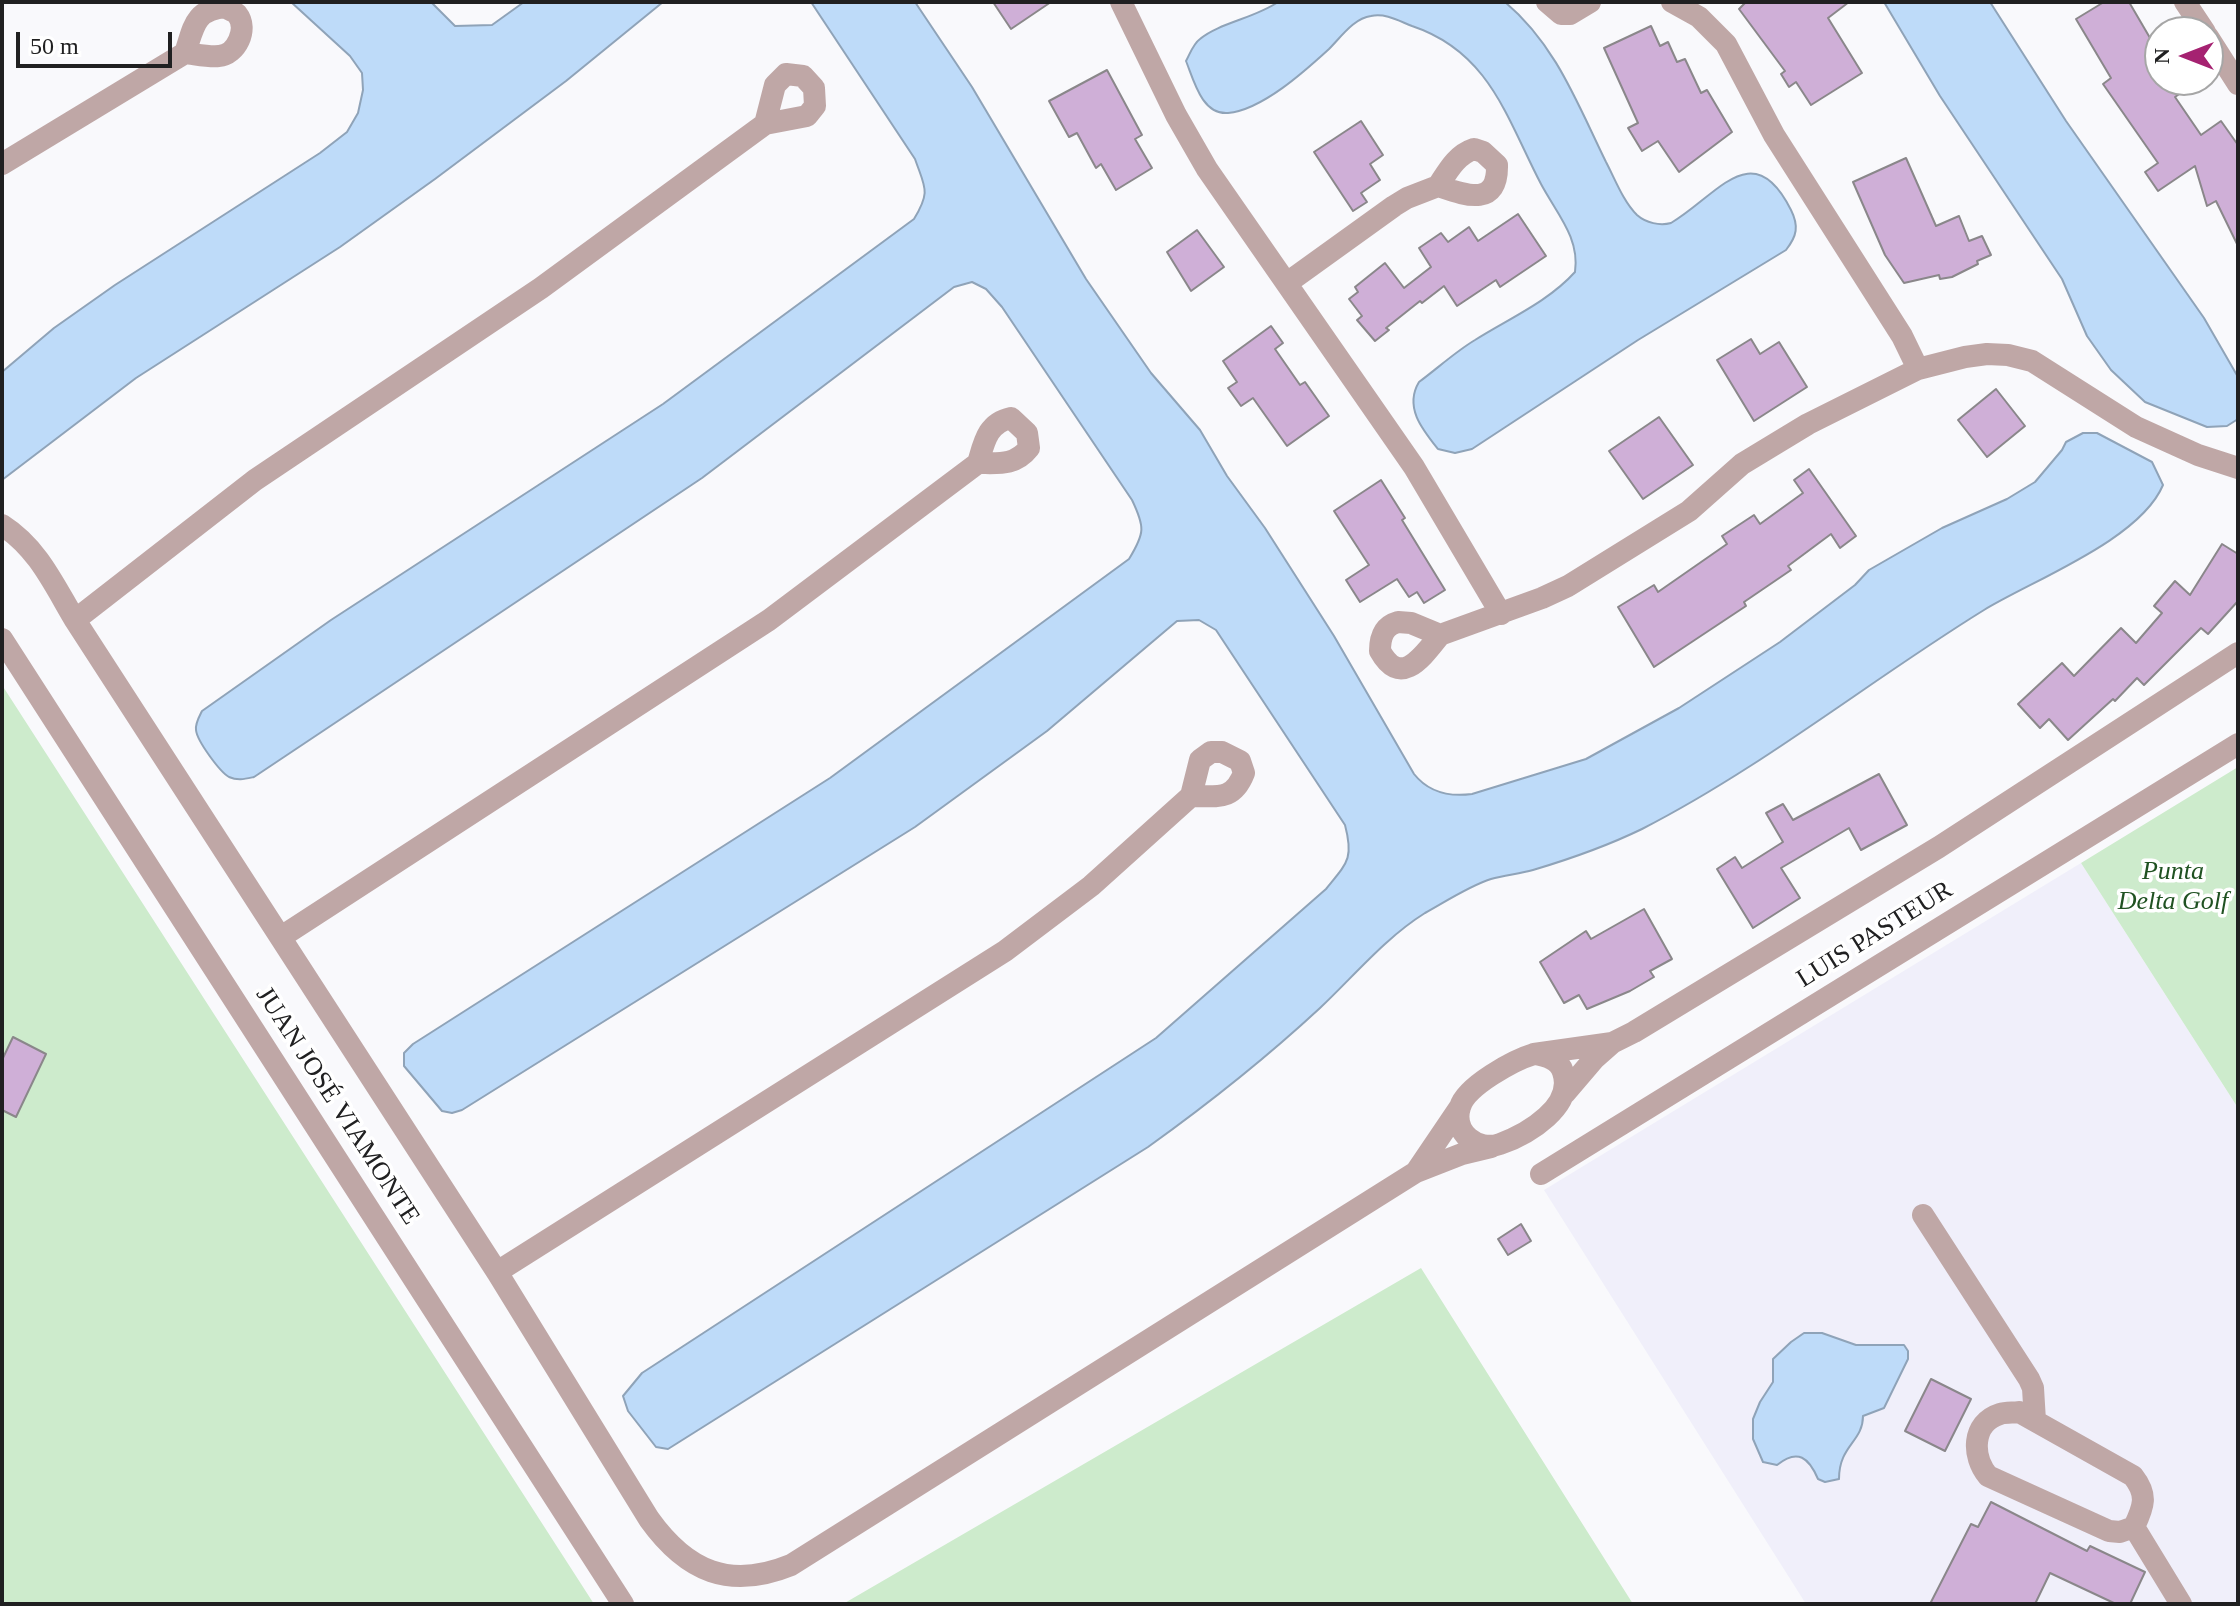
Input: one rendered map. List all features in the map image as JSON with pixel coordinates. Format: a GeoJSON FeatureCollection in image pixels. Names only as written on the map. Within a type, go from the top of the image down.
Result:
{"type":"FeatureCollection","features":[{"type":"Feature","properties":{"kind":"street"},"geometry":{"type":"LineString","coordinates":[[1121,2],[1176,115],[1207,169],[1414,467],[1501,614]]}},
{"type":"Feature","properties":{"kind":"street"},"geometry":{"type":"LineString","coordinates":[[1547,2],[1561,14],[1570,14],[1590,2]]}},
{"type":"Feature","properties":{"kind":"street"},"geometry":{"type":"LineString","coordinates":[[1672,2],[1699,17],[1726,44],[1774,135],[1902,336],[1918,369]]}},
{"type":"Feature","properties":{"kind":"street"},"geometry":{"type":"LineString","coordinates":[[6,159],[185,53]]}},
{"type":"Feature","properties":{"kind":"street"},"geometry":{"type":"LineString","coordinates":[[2224,62],[2238,84]]}},
{"type":"Feature","properties":{"kind":"street"},"geometry":{"type":"LineString","coordinates":[[75,620],[255,480],[541,288],[765,124]]}},
{"type":"Feature","properties":{"kind":"street"},"geometry":{"type":"LineString","coordinates":[[1287,283],[1394,206],[1438,186]]}},
{"type":"Feature","properties":{"kind":"street"},"geometry":{"type":"LineString","coordinates":[[1440,635],[1568,586],[1689,511],[1742,464],[1773,444],[1863,395],[1918,369],[1946,361],[1987,354],[2032,361],[2136,427],[2198,455],[2238,468]]}},
{"type":"Feature","properties":{"kind":"street"},"geometry":{"type":"LineString","coordinates":[[281,937],[734,644],[978,463]]}},
{"type":"Feature","properties":{"kind":"street"},"geometry":{"type":"LineString","coordinates":[[2,525],[23,541],[39,559],[75,620],[497,1272],[649,1519],[667,1544],[704,1569],[745,1576],[769,1574],[791,1565],[1416,1172],[1510,1140],[1546,1118],[1594,1059],[1612,1043],[1939,847],[2238,653]]}},
{"type":"Feature","properties":{"kind":"street","name":"JUAN JOSÉ VIAMONTE"},"geometry":{"type":"LineString","coordinates":[[2,639],[623,1604]]}},
{"type":"Feature","properties":{"kind":"street","name":"LUIS PASTEUR"},"geometry":{"type":"LineString","coordinates":[[1541,1174],[2238,744]]}},
{"type":"Feature","properties":{"kind":"street"},"geometry":{"type":"LineString","coordinates":[[497,1272],[1005,951],[1091,886],[1191,796]]}},
{"type":"Feature","properties":{"kind":"street"},"geometry":{"type":"LineString","coordinates":[[1416,1172],[1471,1093],[1498,1071],[1534,1054],[1612,1043]]}},
{"type":"Feature","properties":{"kind":"street"},"geometry":{"type":"LineString","coordinates":[[1534,1054],[1549,1056],[1561,1067],[1566,1081],[1565,1093]]}},
{"type":"Feature","properties":{"kind":"street"},"geometry":{"type":"LineString","coordinates":[[1460,1107],[1460,1124],[1465,1135],[1476,1144],[1491,1147]]}},
{"type":"Feature","properties":{"kind":"street"},"geometry":{"type":"LineString","coordinates":[[1923,1215],[2029,1379],[2033,1388],[2035,1421]]}},
{"type":"Feature","properties":{"kind":"street"},"geometry":{"type":"LineString","coordinates":[[2019,1412],[2133,1476],[2143,1488],[2143,1509],[2134,1527],[2120,1532],[2109,1531],[1988,1476],[1976,1454],[1977,1438],[1985,1422],[2000,1414],[2019,1412]]}},
{"type":"Feature","properties":{"kind":"street"},"geometry":{"type":"LineString","coordinates":[[2134,1527],[2181,1604]]}},
{"type":"Feature","properties":{"kind":"shaded area"},"geometry":{"type":"Polygon","coordinates":[[[2081,863],[2238,1108],[2238,1604],[1806,1604],[1544,1190],[2081,863]]]}},
{"type":"Feature","properties":{"kind":"green space"},"geometry":{"type":"Polygon","coordinates":[[[2,685],[594,1604],[2,1604],[2,685]]]}},
{"type":"Feature","properties":{"kind":"green space","name":"Punta Delta Golf"},"geometry":{"type":"Polygon","coordinates":[[[2238,767],[2238,1108],[2081,863],[2238,767]]]}},
{"type":"Feature","properties":{"kind":"green space"},"geometry":{"type":"Polygon","coordinates":[[[1421,1268],[1633,1604],[843,1604],[1421,1268]]]}},
{"type":"Feature","properties":{"kind":"water"},"geometry":{"type":"Polygon","coordinates":[[[291,2],[431,2],[455,26],[492,25],[524,2],[663,2],[566,81],[435,179],[340,247],[136,378],[2,480],[2,372],[54,328],[115,285],[320,153],[347,132],[358,113],[363,90],[362,73],[350,56],[291,2]]]}},
{"type":"Feature","properties":{"kind":"water"},"geometry":{"type":"Polygon","coordinates":[[[811,2],[915,2],[972,87],[1086,279],[1151,373],[1200,430],[1227,476],[1265,528],[1334,636],[1414,774],[1426,786],[1440,792],[1472,794],[1586,759],[1679,708],[1780,642],[1855,585],[1869,570],[1942,528],[2007,499],[2035,482],[2066,442],[2083,433],[2097,433],[2152,462],[2163,485],[2151,505],[2109,541],[1984,610],[1687,805],[1588,852],[1483,882],[1425,913],[1383,946],[1258,1063],[1148,1147],[668,1449],[656,1447],[628,1411],[623,1396],[642,1373],[1156,1038],[1326,889],[1344,866],[1349,846],[1345,825],[1216,630],[1199,620],[1177,621],[1047,731],[915,827],[462,1110],[452,1113],[442,1111],[404,1066],[404,1053],[413,1044],[830,778],[1129,559],[1138,543],[1141,524],[1132,500],[1002,307],[986,289],[972,282],[954,287],[702,478],[254,777],[229,777],[197,735],[197,723],[202,711],[331,620],[663,404],[914,219],[923,202],[925,189],[915,159],[811,2]]]}},
{"type":"Feature","properties":{"kind":"water"},"geometry":{"type":"Polygon","coordinates":[[[1278,2],[1505,2],[1523,19],[1552,56],[1620,190],[1637,215],[1653,223],[1671,223],[1734,178],[1748,174],[1763,176],[1777,188],[1791,210],[1796,231],[1793,240],[1786,250],[1638,340],[1472,449],[1455,453],[1438,449],[1421,426],[1414,409],[1413,400],[1419,382],[1468,345],[1564,283],[1575,272],[1571,237],[1506,112],[1478,70],[1439,38],[1392,18],[1377,15],[1359,20],[1295,78],[1255,105],[1228,113],[1212,109],[1200,95],[1186,61],[1194,46],[1208,33],[1278,2]]]}},
{"type":"Feature","properties":{"kind":"water"},"geometry":{"type":"Polygon","coordinates":[[[1884,2],[1990,2],[2066,121],[2204,318],[2238,377],[2238,419],[2227,426],[2207,427],[2145,402],[2111,370],[2087,336],[2062,279],[1940,96],[1884,2]]]}},
{"type":"Feature","properties":{"kind":"water"},"geometry":{"type":"Polygon","coordinates":[[[1804,1333],[1822,1333],[1856,1345],[1904,1345],[1908,1351],[1908,1359],[1884,1408],[1863,1416],[1859,1432],[1843,1458],[1839,1479],[1825,1482],[1818,1479],[1807,1461],[1797,1456],[1777,1465],[1763,1462],[1753,1439],[1753,1419],[1773,1382],[1773,1359],[1804,1333]]]}},
{"type":"Feature","properties":{"kind":"building"},"geometry":{"type":"Polygon","coordinates":[[[993,2],[1051,2],[1011,29],[993,2]]]}},
{"type":"Feature","properties":{"kind":"building"},"geometry":{"type":"Polygon","coordinates":[[[1746,2],[1849,2],[1828,18],[1862,73],[1811,105],[1796,82],[1789,87],[1781,74],[1785,71],[1739,9],[1746,2]]]}},
{"type":"Feature","properties":{"kind":"building"},"geometry":{"type":"Polygon","coordinates":[[[2104,2],[2129,2],[2144,28],[2144,96],[2176,96],[2201,135],[2221,121],[2238,145],[2238,246],[2216,201],[2207,206],[2195,166],[2158,191],[2145,172],[2158,163],[2103,84],[2111,78],[2076,19],[2104,2]]]}},
{"type":"Feature","properties":{"kind":"building"},"geometry":{"type":"Polygon","coordinates":[[[1651,26],[1660,46],[1668,42],[1677,62],[1685,59],[1701,93],[1707,90],[1732,132],[1679,172],[1658,141],[1642,151],[1628,128],[1638,123],[1604,48],[1651,26]]]}},
{"type":"Feature","properties":{"kind":"building"},"geometry":{"type":"Polygon","coordinates":[[[1107,70],[1142,135],[1135,139],[1152,168],[1116,190],[1101,164],[1096,168],[1077,133],[1069,137],[1049,101],[1107,70]]]}},
{"type":"Feature","properties":{"kind":"building"},"geometry":{"type":"Polygon","coordinates":[[[1361,121],[1383,155],[1370,164],[1380,180],[1361,193],[1367,202],[1353,211],[1314,152],[1361,121]]]}},
{"type":"Feature","properties":{"kind":"building"},"geometry":{"type":"Polygon","coordinates":[[[1906,158],[1936,226],[1959,216],[1969,241],[1982,236],[1991,255],[1952,277],[1940,279],[1939,275],[1904,283],[1885,255],[1853,182],[1906,158]]]}},
{"type":"Feature","properties":{"kind":"building"},"geometry":{"type":"Polygon","coordinates":[[[1518,214],[1546,256],[1500,287],[1496,280],[1457,306],[1444,286],[1386,328],[1389,330],[1375,341],[1357,320],[1362,316],[1349,299],[1358,292],[1355,287],[1385,263],[1404,288],[1431,267],[1419,248],[1441,233],[1448,242],[1469,227],[1478,241],[1518,214]]]}},
{"type":"Feature","properties":{"kind":"building"},"geometry":{"type":"Polygon","coordinates":[[[1197,230],[1224,267],[1191,291],[1167,252],[1197,230]]]}},
{"type":"Feature","properties":{"kind":"building"},"geometry":{"type":"Polygon","coordinates":[[[1271,326],[1283,343],[1275,349],[1300,385],[1305,382],[1329,416],[1287,446],[1253,398],[1241,406],[1228,388],[1237,382],[1223,361],[1271,326]]]}},
{"type":"Feature","properties":{"kind":"building"},"geometry":{"type":"Polygon","coordinates":[[[1751,339],[1760,354],[1779,342],[1807,387],[1754,421],[1717,360],[1751,339]]]}},
{"type":"Feature","properties":{"kind":"building"},"geometry":{"type":"Polygon","coordinates":[[[1996,389],[2025,426],[1987,457],[1958,420],[1996,389]]]}},
{"type":"Feature","properties":{"kind":"building"},"geometry":{"type":"Polygon","coordinates":[[[1659,417],[1693,465],[1643,499],[1609,451],[1659,417]]]}},
{"type":"Feature","properties":{"kind":"building"},"geometry":{"type":"Polygon","coordinates":[[[1809,469],[1856,536],[1840,548],[1831,534],[1788,566],[1791,570],[1744,602],[1746,606],[1654,667],[1618,607],[1654,585],[1658,592],[1727,544],[1722,536],[1754,515],[1760,524],[1803,493],[1794,480],[1809,469]]]}},
{"type":"Feature","properties":{"kind":"building"},"geometry":{"type":"Polygon","coordinates":[[[1381,480],[1445,590],[1424,603],[1417,592],[1409,597],[1397,579],[1360,602],[1346,580],[1369,565],[1334,511],[1381,480]]]}},
{"type":"Feature","properties":{"kind":"building"},"geometry":{"type":"Polygon","coordinates":[[[2222,544],[2238,554],[2238,601],[2208,634],[2201,628],[2144,685],[2137,678],[2115,701],[2113,699],[2068,740],[2049,719],[2040,728],[2018,704],[2062,663],[2074,676],[2121,628],[2136,643],[2162,613],[2154,606],[2175,581],[2190,595],[2222,544]]]}},
{"type":"Feature","properties":{"kind":"building"},"geometry":{"type":"Polygon","coordinates":[[[1879,774],[1907,825],[1861,850],[1849,828],[1781,868],[1800,898],[1753,928],[1717,869],[1735,857],[1742,868],[1783,842],[1766,813],[1783,804],[1793,820],[1879,774]]]}},
{"type":"Feature","properties":{"kind":"building"},"geometry":{"type":"Polygon","coordinates":[[[1644,909],[1672,959],[1650,971],[1654,977],[1587,1009],[1579,995],[1564,1003],[1540,962],[1586,931],[1591,939],[1644,909]]]}},
{"type":"Feature","properties":{"kind":"building"},"geometry":{"type":"Polygon","coordinates":[[[13,1037],[46,1054],[16,1117],[2,1110],[2,1060],[13,1037]]]}},
{"type":"Feature","properties":{"kind":"building"},"geometry":{"type":"Polygon","coordinates":[[[1521,1224],[1531,1241],[1508,1255],[1498,1239],[1521,1224]]]}},
{"type":"Feature","properties":{"kind":"building"},"geometry":{"type":"Polygon","coordinates":[[[1931,1379],[1971,1399],[1945,1451],[1905,1431],[1931,1379]]]}},
{"type":"Feature","properties":{"kind":"building"},"geometry":{"type":"Polygon","coordinates":[[[1991,1502],[2087,1551],[2090,1546],[2145,1572],[2130,1604],[2116,1604],[2050,1573],[2035,1604],[1930,1604],[1971,1524],[1978,1527],[1991,1502]]]}}]}
